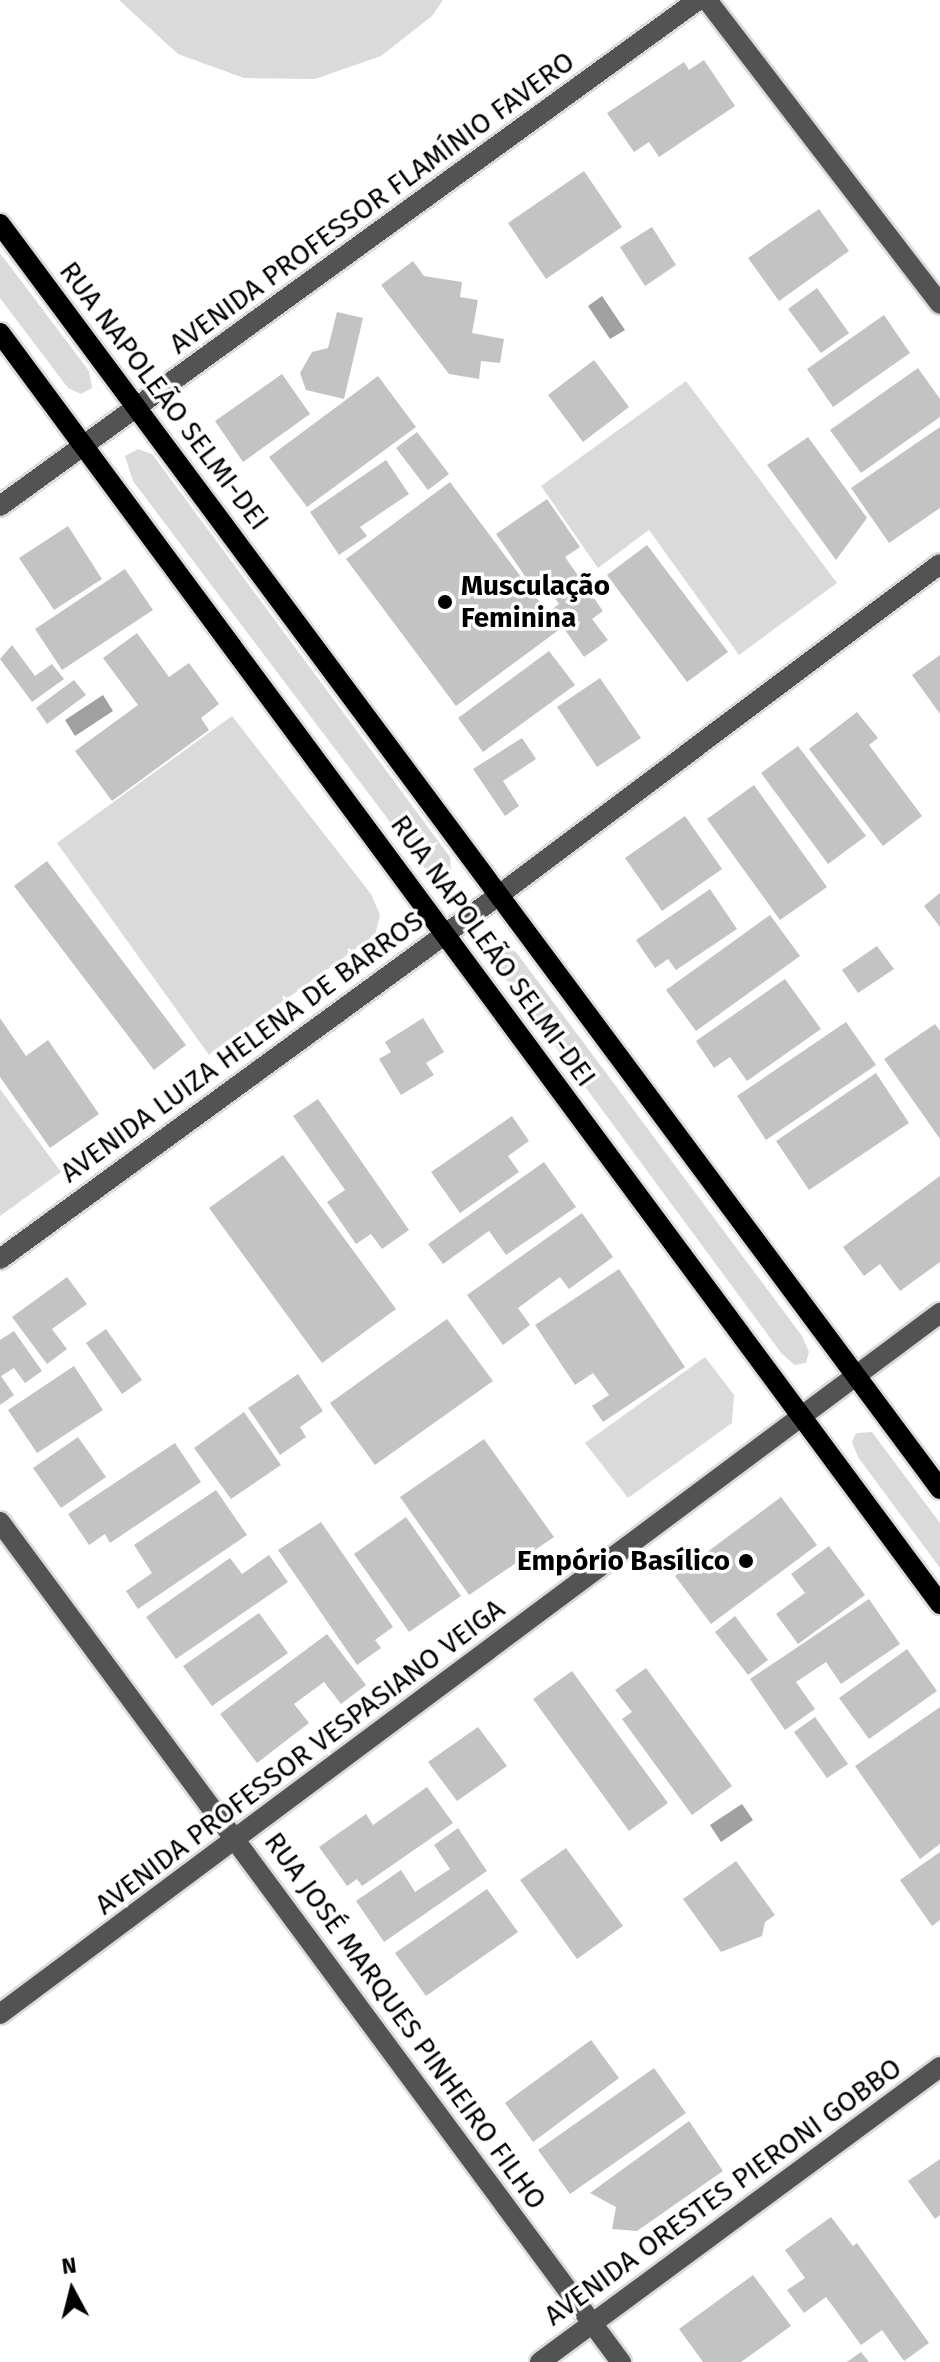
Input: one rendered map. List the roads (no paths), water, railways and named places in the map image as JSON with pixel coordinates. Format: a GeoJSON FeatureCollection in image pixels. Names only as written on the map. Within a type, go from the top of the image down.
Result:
{"type":"FeatureCollection","features":[{"type":"Feature","properties":{"kind":"main road","name":"RUA NAPOLEÃO SELMI-DEI"},"geometry":{"type":"LineString","coordinates":[[0,224],[140,406],[940,1489]]}},
{"type":"Feature","properties":{"kind":"main road","name":"RUA NAPOLEÃO SELMI-DEI"},"geometry":{"type":"LineString","coordinates":[[0,333],[940,1604]]}},
{"type":"Feature","properties":{"kind":"street","name":"AVENIDA PROFESSOR FLAMÍNIO FAVERO"},"geometry":{"type":"LineString","coordinates":[[0,506],[698,0]]}},
{"type":"Feature","properties":{"kind":"street"},"geometry":{"type":"LineString","coordinates":[[707,0],[940,304]]}},
{"type":"Feature","properties":{"kind":"street","name":"AVENIDA LUIZA HELENA DE BARROS"},"geometry":{"type":"LineString","coordinates":[[0,1259],[499,895],[940,564]]}},
{"type":"Feature","properties":{"kind":"street","name":"AVENIDA PROFESSOR VESPASIANO VEIGA"},"geometry":{"type":"LineString","coordinates":[[0,2014],[238,1840],[940,1313]]}},
{"type":"Feature","properties":{"kind":"street","name":"RUA JOSÉ MARQUES PINHEIRO FILHO"},"geometry":{"type":"LineString","coordinates":[[0,1522],[621,2362]]}},
{"type":"Feature","properties":{"kind":"street","name":"AVENIDA ORESTES PIERONI GOBBO"},"geometry":{"type":"LineString","coordinates":[[540,2362],[940,2067]]}},
{"type":"Feature","properties":{"kind":"place","name":"Musculação Feminina"},"geometry":{"type":"Point","coordinates":[445,602]}},
{"type":"Feature","properties":{"kind":"place","name":"Empório Basílico"},"geometry":{"type":"Point","coordinates":[746,1561]}}]}
